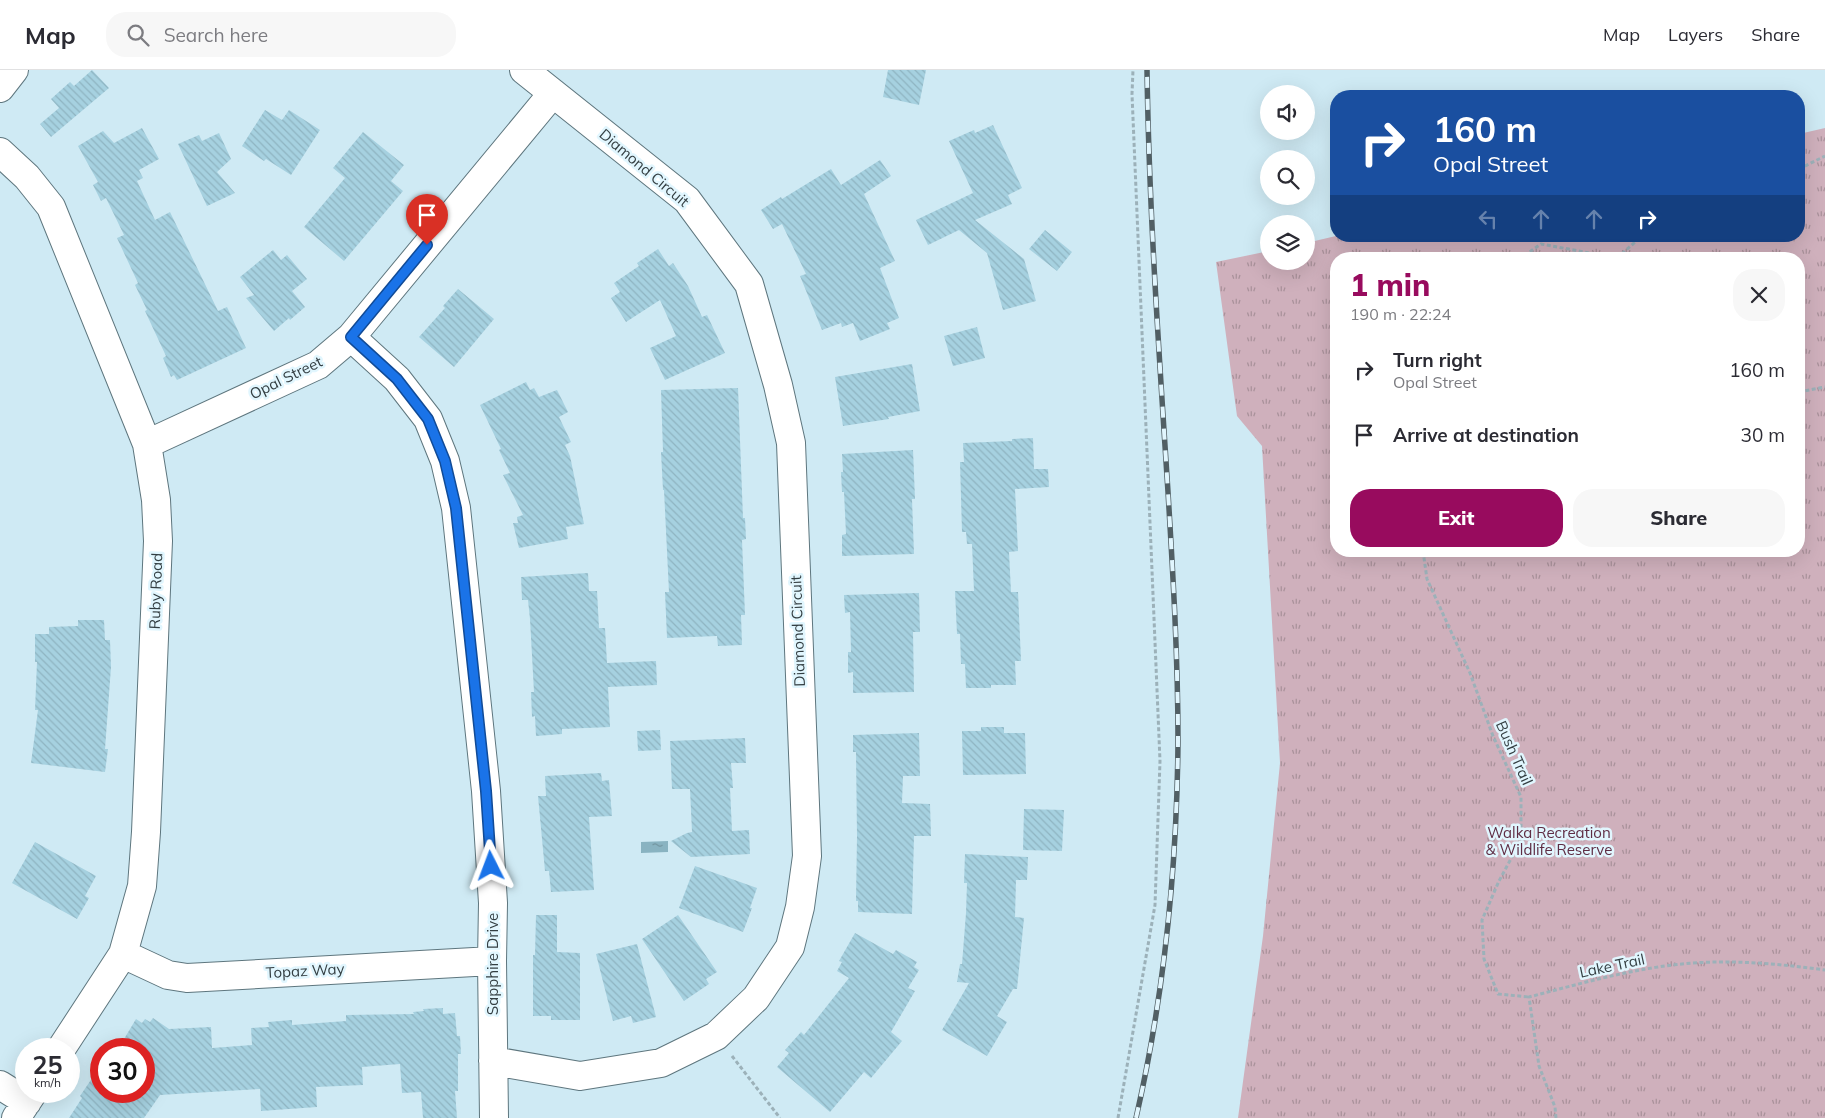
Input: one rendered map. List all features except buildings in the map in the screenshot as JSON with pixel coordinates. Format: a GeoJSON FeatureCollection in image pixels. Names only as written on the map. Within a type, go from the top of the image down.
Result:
{"type":"FeatureCollection","features":[{"type":"Feature","properties":{"kind":"street"},"geometry":{"type":"LineString","coordinates":[[0,88],[14,70]]}},
{"type":"Feature","properties":{"kind":"street","name":"Diamond Circuit"},"geometry":{"type":"LineString","coordinates":[[493,1062],[580,1076],[661,1063],[716,1036],[756,998],[790,947],[800,907],[807,856],[790,444],[778,385],[749,284],[687,200],[524,70]]}},
{"type":"Feature","properties":{"kind":"street","name":"Opal Street"},"geometry":{"type":"LineString","coordinates":[[147,444],[318,365],[351,337],[553,93]]}},
{"type":"Feature","properties":{"kind":"street","name":"Ruby Road"},"geometry":{"type":"LineString","coordinates":[[0,152],[27,177],[51,207],[147,444],[156,500],[158,541],[142,886],[123,954],[68,1038]]}},
{"type":"Feature","properties":{"kind":"street","name":"Sapphire Drive"},"geometry":{"type":"LineString","coordinates":[[351,337],[397,379],[428,419],[445,461],[452,489],[457,518],[486,791],[493,903],[494,1118]]}},
{"type":"Feature","properties":{"kind":"street","name":"Topaz Way"},"geometry":{"type":"LineString","coordinates":[[123,954],[168,975],[187,978],[492,961]]}},
{"type":"Feature","properties":{"kind":"street"},"geometry":{"type":"LineString","coordinates":[[0,1085],[26,1104]]}},
{"type":"Feature","properties":{"kind":"path"},"geometry":{"type":"LineString","coordinates":[[1118,1118],[1155,905],[1160,761],[1132,104],[1133,70]]}},
{"type":"Feature","properties":{"kind":"path"},"geometry":{"type":"LineString","coordinates":[[1805,166],[1825,156]]}},
{"type":"Feature","properties":{"kind":"path"},"geometry":{"type":"LineString","coordinates":[[1624,252],[1635,242]]}},
{"type":"Feature","properties":{"kind":"path"},"geometry":{"type":"LineString","coordinates":[[1530,252],[1542,244],[1585,252]]}},
{"type":"Feature","properties":{"kind":"path"},"geometry":{"type":"LineString","coordinates":[[1805,391],[1825,387]]}},
{"type":"Feature","properties":{"kind":"path","name":"Bush Trail"},"geometry":{"type":"LineString","coordinates":[[1424,557],[1427,579],[1470,673],[1493,736],[1521,797],[1521,840],[1499,881],[1482,920],[1484,959],[1498,994],[1529,997]]}},
{"type":"Feature","properties":{"kind":"path","name":"Lake Trail"},"geometry":{"type":"LineString","coordinates":[[1529,997],[1618,974],[1692,963],[1768,963],[1825,970]]}},
{"type":"Feature","properties":{"kind":"path"},"geometry":{"type":"LineString","coordinates":[[1529,997],[1539,1066],[1554,1107],[1556,1118]]}},
{"type":"Feature","properties":{"kind":"path"},"geometry":{"type":"LineString","coordinates":[[716,1036],[780,1118]]}},
{"type":"Feature","properties":{"kind":"green space","name":"Walka Recreation & Wildlife Reserve"},"geometry":{"type":"Polygon","coordinates":[[[1825,128],[1825,1118],[1238,1118],[1263,936],[1280,763],[1262,446],[1237,416],[1216,262],[1260,253],[1260,270],[1315,270],[1315,241],[1330,237],[1330,242],[1805,242],[1805,133],[1825,128]]]}},
{"type":"Feature","properties":{"kind":"water"},"geometry":{"type":"Polygon","coordinates":[[[668,841],[668,852],[641,853],[641,842],[668,841]]]}},
{"type":"Feature","properties":{"kind":"railway"},"geometry":{"type":"LineString","coordinates":[[1136,1118],[1154,1025],[1167,931],[1175,835],[1178,741],[1175,616],[1152,229],[1147,70]]}},
{"type":"Feature","properties":{"kind":"route"},"geometry":{"type":"LineString","coordinates":[[427,245],[351,337],[397,379],[428,419],[445,461],[456,508],[486,791],[491,866]]}}]}
